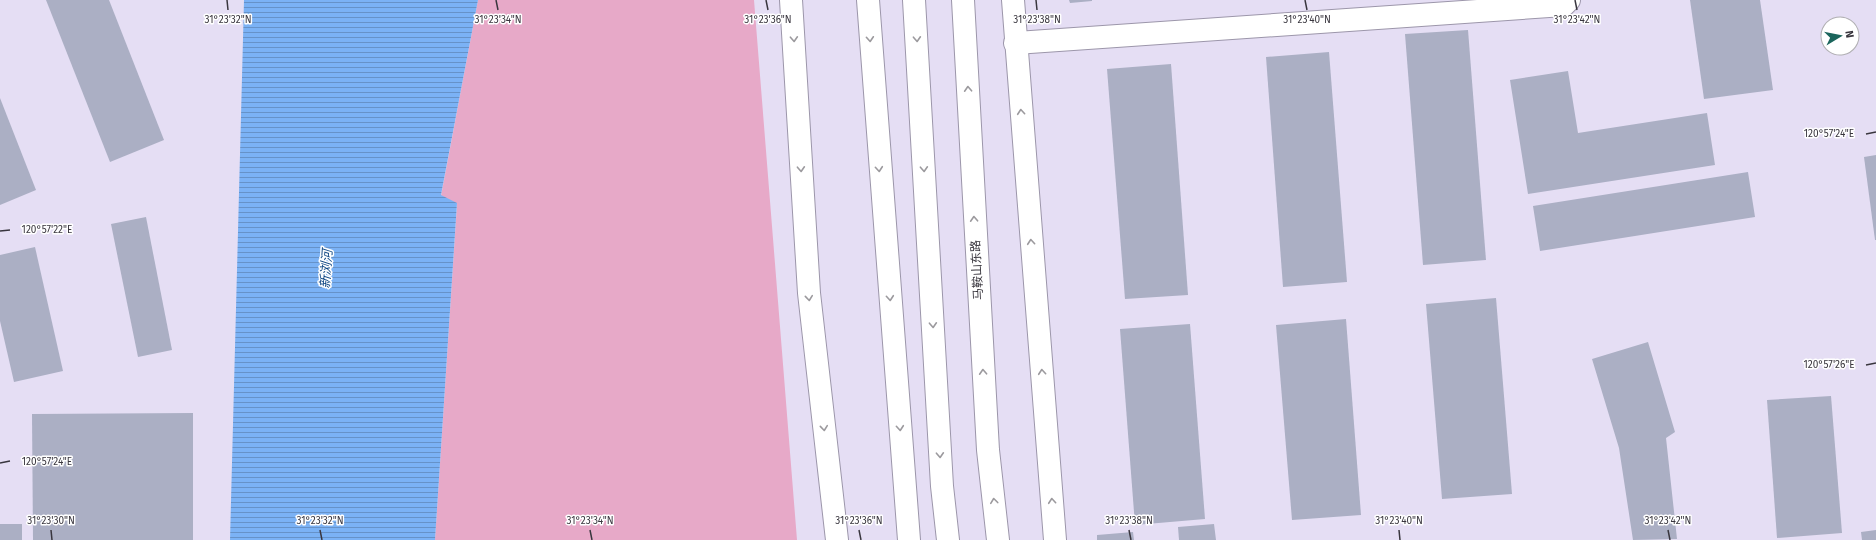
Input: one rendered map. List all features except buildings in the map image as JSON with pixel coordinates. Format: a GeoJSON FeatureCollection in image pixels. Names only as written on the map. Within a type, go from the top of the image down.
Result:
{"type":"FeatureCollection","features":[{"type":"Feature","properties":{"kind":"main road"},"geometry":{"type":"LineString","coordinates":[[792,0],[809,293],[837,540]]}},
{"type":"Feature","properties":{"kind":"main road"},"geometry":{"type":"LineString","coordinates":[[868,0],[909,540]]}},
{"type":"Feature","properties":{"kind":"main road"},"geometry":{"type":"LineString","coordinates":[[914,0],[942,486],[948,540]]}},
{"type":"Feature","properties":{"kind":"main road","name":"马鞍山东路"},"geometry":{"type":"LineString","coordinates":[[963,0],[988,450],[998,540]]}},
{"type":"Feature","properties":{"kind":"main road"},"geometry":{"type":"LineString","coordinates":[[1013,0],[1015,43],[1055,540]]}},
{"type":"Feature","properties":{"kind":"main road"},"geometry":{"type":"LineString","coordinates":[[1015,43],[1564,5],[1569,0]]}},
{"type":"Feature","properties":{"kind":"shaded area"},"geometry":{"type":"Polygon","coordinates":[[[478,0],[754,0],[797,540],[435,540],[457,204],[441,196],[478,0]]]}},
{"type":"Feature","properties":{"kind":"water","name":"新浏河"},"geometry":{"type":"Polygon","coordinates":[[[244,0],[478,0],[441,195],[457,203],[435,540],[230,540],[244,0]]]}}]}
